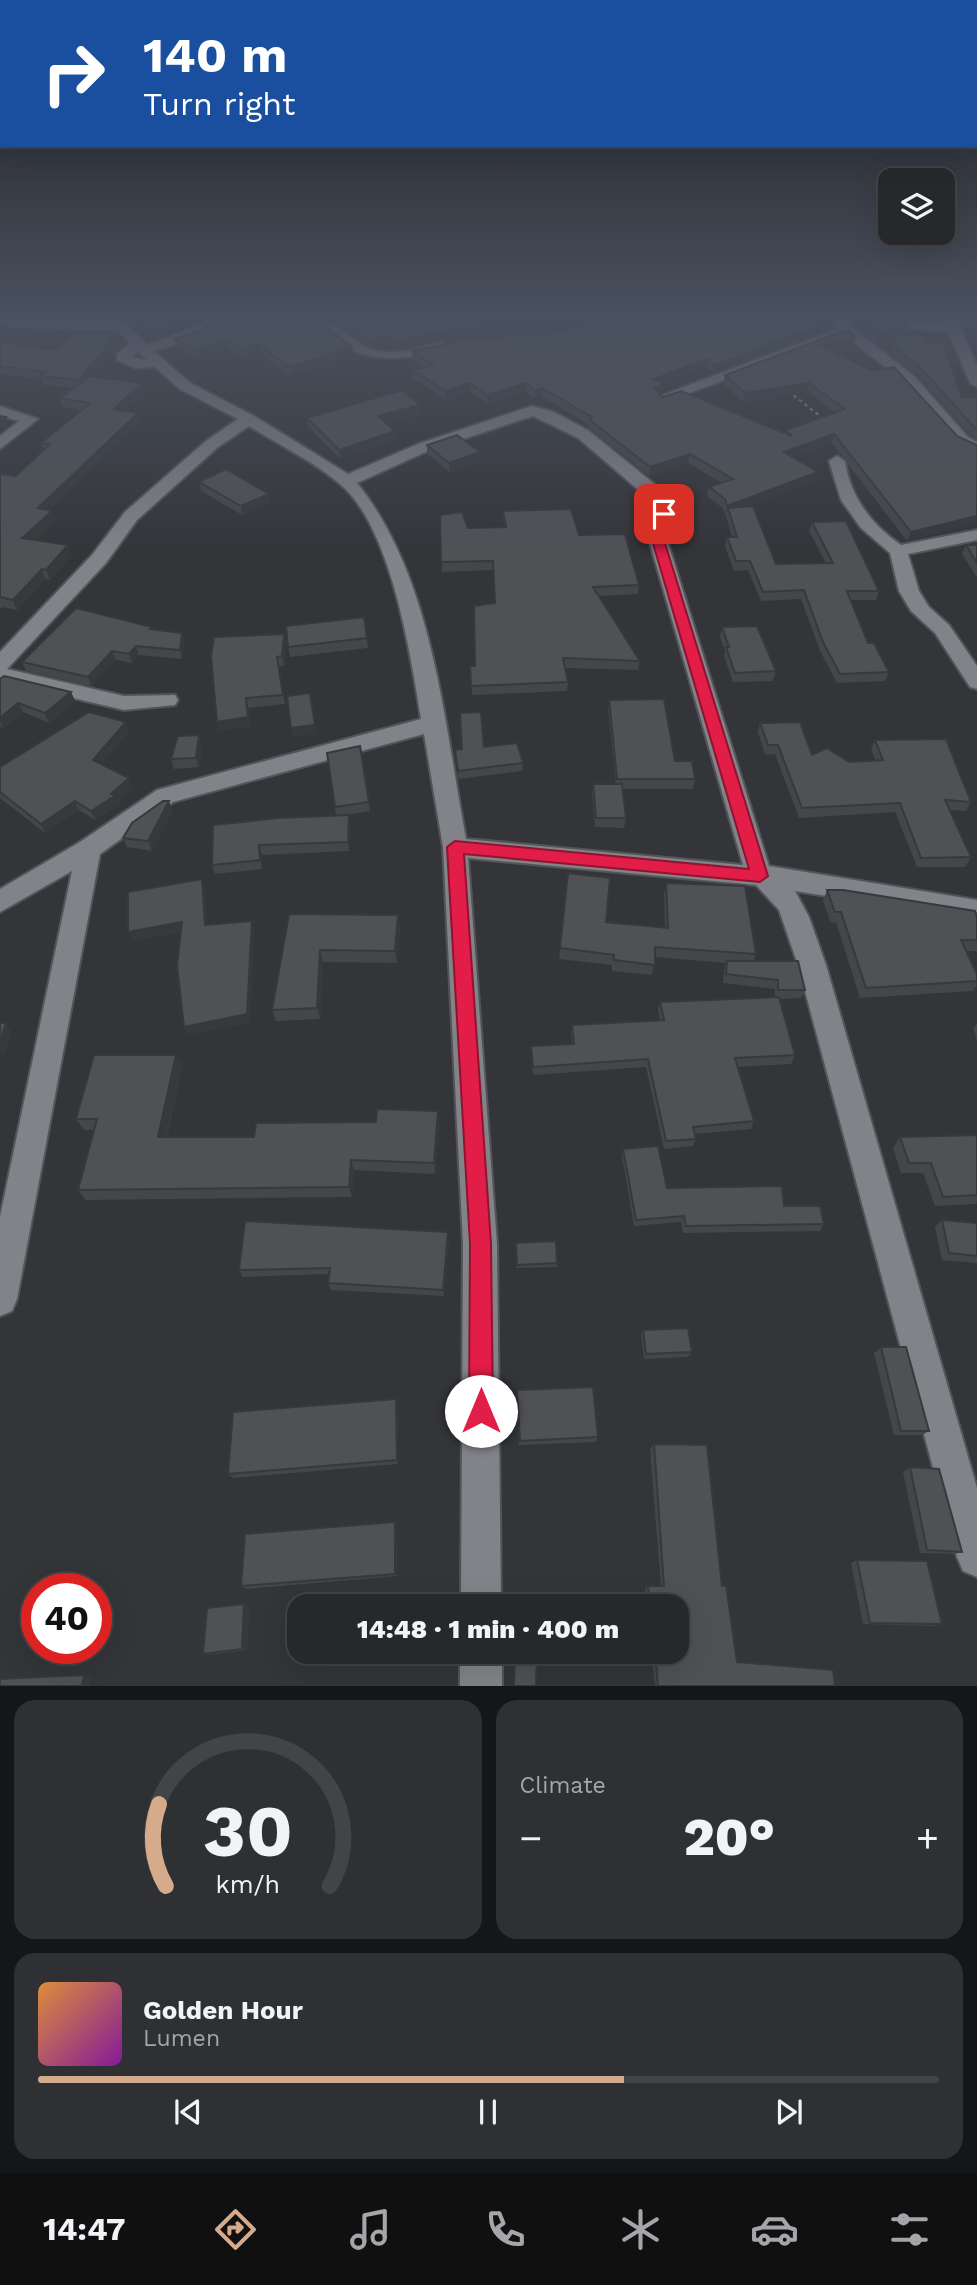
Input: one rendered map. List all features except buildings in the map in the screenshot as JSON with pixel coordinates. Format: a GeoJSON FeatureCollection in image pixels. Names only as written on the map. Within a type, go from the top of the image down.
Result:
{"type":"FeatureCollection","features":[{"type":"Feature","properties":{"kind":"street"},"geometry":{"type":"LineString","coordinates":[[204,396],[249,419],[347,481],[373,514],[391,552],[418,645],[455,847],[481,1244],[481,1594]]}},
{"type":"Feature","properties":{"kind":"street"},"geometry":{"type":"LineString","coordinates":[[663,398],[669,396]]}},
{"type":"Feature","properties":{"kind":"street"},"geometry":{"type":"LineString","coordinates":[[924,396],[962,440],[977,448]]}},
{"type":"Feature","properties":{"kind":"street"},"geometry":{"type":"LineString","coordinates":[[0,411],[30,419],[0,444]]}},
{"type":"Feature","properties":{"kind":"street"},"geometry":{"type":"LineString","coordinates":[[347,481],[424,447],[532,411],[549,415],[604,448],[662,499],[665,505],[657,526],[658,540],[760,876],[780,892],[793,912],[812,965],[977,1557]]}},
{"type":"Feature","properties":{"kind":"street"},"geometry":{"type":"LineString","coordinates":[[0,664],[99,559],[131,516],[212,444],[249,419]]}},
{"type":"Feature","properties":{"kind":"street"},"geometry":{"type":"LineString","coordinates":[[837,461],[837,476],[843,489],[880,540],[898,551],[977,536]]}},
{"type":"Feature","properties":{"kind":"street"},"geometry":{"type":"LineString","coordinates":[[898,551],[909,591],[922,611],[942,629],[977,682]]}},
{"type":"Feature","properties":{"kind":"street"},"geometry":{"type":"LineString","coordinates":[[0,674],[124,703],[167,700]]}},
{"type":"Feature","properties":{"kind":"street"},"geometry":{"type":"LineString","coordinates":[[0,902],[89,849],[123,827],[138,812],[165,796],[432,724]]}},
{"type":"Feature","properties":{"kind":"street"},"geometry":{"type":"LineString","coordinates":[[455,847],[760,876],[977,910]]}},
{"type":"Feature","properties":{"kind":"street"},"geometry":{"type":"LineString","coordinates":[[0,1298],[89,849]]}},
{"type":"Feature","properties":{"kind":"street"},"geometry":{"type":"LineString","coordinates":[[481,1664],[481,1686]]}},
{"type":"Feature","properties":{"kind":"path"},"geometry":{"type":"LineString","coordinates":[[793,396],[826,421]]}},
{"type":"Feature","properties":{"kind":"route"},"geometry":{"type":"LineString","coordinates":[[481,1411],[481,1244],[455,847],[760,876],[658,540],[657,526],[664,514]]}}]}
